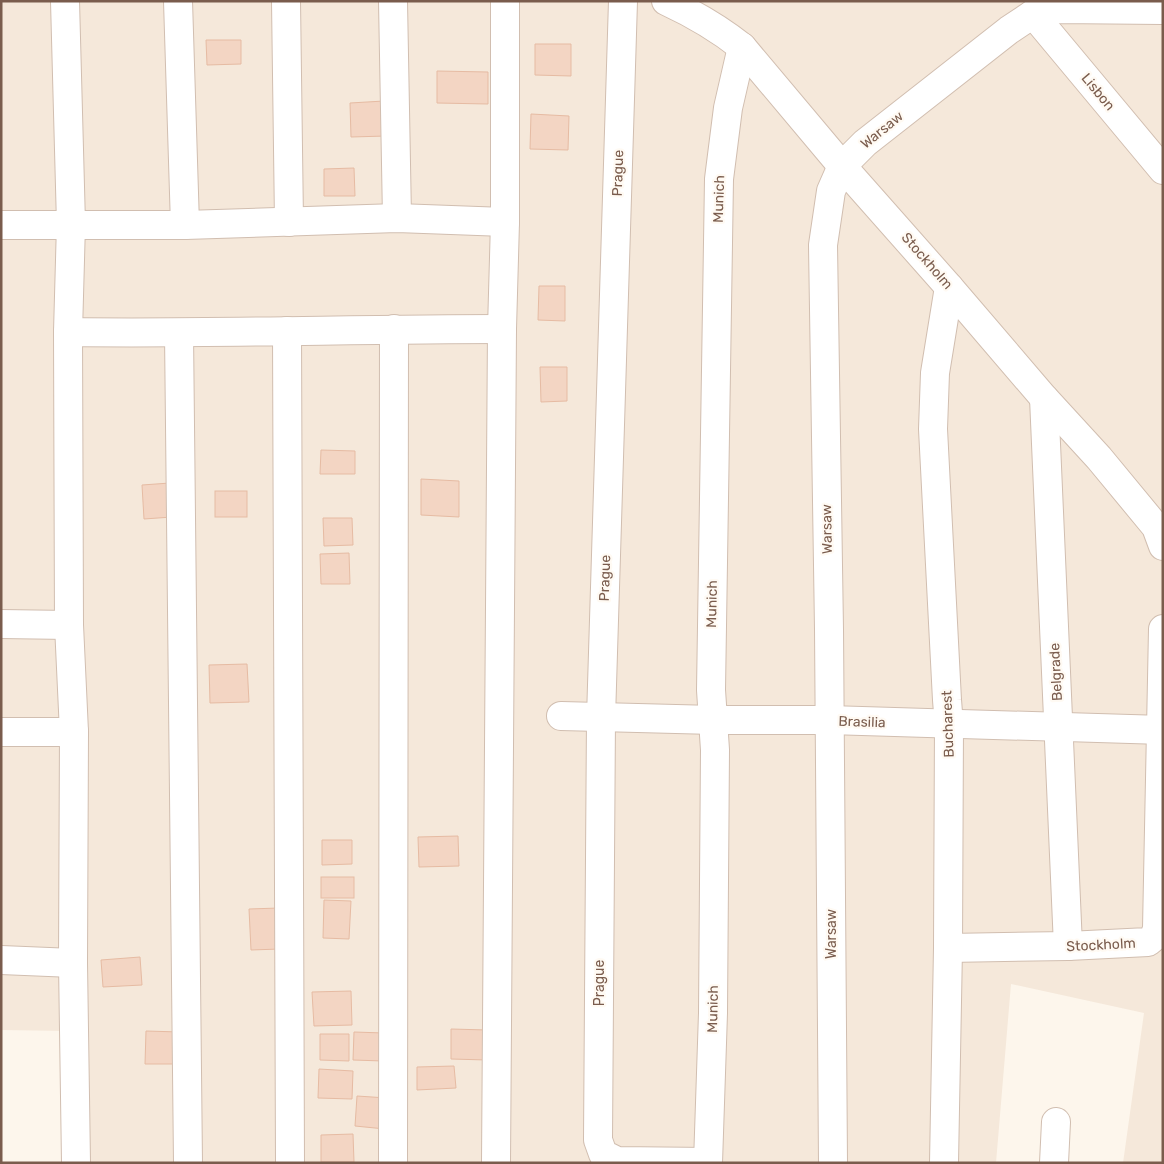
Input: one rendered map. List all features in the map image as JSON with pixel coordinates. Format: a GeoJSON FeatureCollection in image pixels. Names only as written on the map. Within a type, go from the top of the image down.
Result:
{"type":"FeatureCollection","features":[{"type":"Feature","properties":{"kind":"street"},"geometry":{"type":"LineString","coordinates":[[65,1],[71,224],[68,332],[69,625],[74,732],[72,963],[76,1163]]}},
{"type":"Feature","properties":{"kind":"street"},"geometry":{"type":"LineString","coordinates":[[178,1],[185,225]]}},
{"type":"Feature","properties":{"kind":"street"},"geometry":{"type":"LineString","coordinates":[[286,1],[289,222]]}},
{"type":"Feature","properties":{"kind":"street"},"geometry":{"type":"LineString","coordinates":[[392,1],[397,218]]}},
{"type":"Feature","properties":{"kind":"street"},"geometry":{"type":"LineString","coordinates":[[496,1163],[502,329],[505,222],[504,1]]}},
{"type":"Feature","properties":{"kind":"street","name":"Prague"},"geometry":{"type":"LineString","coordinates":[[623,1],[601,718],[598,1140],[603,1154],[617,1161],[708,1162]]}},
{"type":"Feature","properties":{"kind":"street","name":"Stockholm"},"geometry":{"type":"LineString","coordinates":[[666,1],[698,16],[722,31],[742,47],[842,166],[1044,398],[1099,458],[1156,527],[1163,546]]}},
{"type":"Feature","properties":{"kind":"street"},"geometry":{"type":"LineString","coordinates":[[1045,12],[1163,10]]}},
{"type":"Feature","properties":{"kind":"street","name":"Warsaw"},"geometry":{"type":"LineString","coordinates":[[833,1163],[823,244],[831,191],[842,166],[865,142],[1009,30],[1045,12]]}},
{"type":"Feature","properties":{"kind":"street","name":"Lisbon"},"geometry":{"type":"LineString","coordinates":[[1045,12],[1163,170]]}},
{"type":"Feature","properties":{"kind":"street","name":"Munich"},"geometry":{"type":"LineString","coordinates":[[708,1162],[713,1013],[715,760],[711,690],[719,179],[728,108],[742,47]]}},
{"type":"Feature","properties":{"kind":"street"},"geometry":{"type":"LineString","coordinates":[[1,225],[185,225],[397,218],[505,222]]}},
{"type":"Feature","properties":{"kind":"street","name":"Bucharest"},"geometry":{"type":"LineString","coordinates":[[944,1163],[950,725],[947,700],[933,429],[935,373],[949,287]]}},
{"type":"Feature","properties":{"kind":"street"},"geometry":{"type":"LineString","coordinates":[[393,1163],[394,329]]}},
{"type":"Feature","properties":{"kind":"street"},"geometry":{"type":"LineString","coordinates":[[68,332],[179,333],[287,330],[502,329]]}},
{"type":"Feature","properties":{"kind":"street"},"geometry":{"type":"LineString","coordinates":[[287,330],[290,1163]]}},
{"type":"Feature","properties":{"kind":"street"},"geometry":{"type":"LineString","coordinates":[[179,333],[188,1163]]}},
{"type":"Feature","properties":{"kind":"street","name":"Belgrade"},"geometry":{"type":"LineString","coordinates":[[1044,398],[1068,946]]}},
{"type":"Feature","properties":{"kind":"street"},"geometry":{"type":"LineString","coordinates":[[1,624],[69,625]]}},
{"type":"Feature","properties":{"kind":"street","name":"Stockholm"},"geometry":{"type":"LineString","coordinates":[[948,948],[1068,946],[1148,942],[1154,937],[1157,929],[1163,629]]}},
{"type":"Feature","properties":{"kind":"street","name":"Brasilia"},"geometry":{"type":"LineString","coordinates":[[561,716],[714,720],[829,720],[1162,730]]}},
{"type":"Feature","properties":{"kind":"street"},"geometry":{"type":"LineString","coordinates":[[1,732],[74,732]]}},
{"type":"Feature","properties":{"kind":"street"},"geometry":{"type":"LineString","coordinates":[[1,960],[72,963]]}},
{"type":"Feature","properties":{"kind":"street"},"geometry":{"type":"LineString","coordinates":[[1054,1163],[1056,1122]]}},
{"type":"Feature","properties":{"kind":"shaded area"},"geometry":{"type":"Polygon","coordinates":[[[1,1],[1163,1],[1163,1163],[1123,1163],[1144,1013],[1011,984],[996,1163],[67,1163],[69,1031],[1,1030],[1,1]]]}},
{"type":"Feature","properties":{"kind":"building"},"geometry":{"type":"Polygon","coordinates":[[[206,40],[241,40],[241,64],[207,65],[206,40]]]}},
{"type":"Feature","properties":{"kind":"building"},"geometry":{"type":"Polygon","coordinates":[[[535,44],[571,44],[571,76],[535,75],[535,44]]]}},
{"type":"Feature","properties":{"kind":"building"},"geometry":{"type":"Polygon","coordinates":[[[437,71],[488,72],[488,104],[437,103],[437,71]]]}},
{"type":"Feature","properties":{"kind":"building"},"geometry":{"type":"Polygon","coordinates":[[[384,101],[386,136],[351,137],[350,103],[384,101]]]}},
{"type":"Feature","properties":{"kind":"building"},"geometry":{"type":"Polygon","coordinates":[[[531,114],[569,116],[568,150],[530,149],[531,114]]]}},
{"type":"Feature","properties":{"kind":"building"},"geometry":{"type":"Polygon","coordinates":[[[354,168],[355,196],[324,196],[324,169],[354,168]]]}},
{"type":"Feature","properties":{"kind":"building"},"geometry":{"type":"Polygon","coordinates":[[[539,286],[565,286],[565,321],[538,320],[539,286]]]}},
{"type":"Feature","properties":{"kind":"building"},"geometry":{"type":"Polygon","coordinates":[[[540,367],[567,367],[567,401],[541,402],[540,367]]]}},
{"type":"Feature","properties":{"kind":"building"},"geometry":{"type":"Polygon","coordinates":[[[321,450],[355,451],[355,474],[320,474],[321,450]]]}},
{"type":"Feature","properties":{"kind":"building"},"geometry":{"type":"Polygon","coordinates":[[[421,479],[459,481],[459,517],[421,515],[421,479]]]}},
{"type":"Feature","properties":{"kind":"building"},"geometry":{"type":"Polygon","coordinates":[[[170,483],[172,517],[144,519],[142,485],[170,483]]]}},
{"type":"Feature","properties":{"kind":"building"},"geometry":{"type":"Polygon","coordinates":[[[215,491],[247,491],[247,517],[215,517],[215,491]]]}},
{"type":"Feature","properties":{"kind":"building"},"geometry":{"type":"Polygon","coordinates":[[[323,518],[352,518],[353,545],[324,546],[323,518]]]}},
{"type":"Feature","properties":{"kind":"building"},"geometry":{"type":"Polygon","coordinates":[[[349,553],[350,584],[321,584],[320,554],[349,553]]]}},
{"type":"Feature","properties":{"kind":"building"},"geometry":{"type":"Polygon","coordinates":[[[247,664],[249,702],[210,703],[209,665],[247,664]]]}},
{"type":"Feature","properties":{"kind":"building"},"geometry":{"type":"Polygon","coordinates":[[[458,836],[459,866],[419,867],[418,837],[458,836]]]}},
{"type":"Feature","properties":{"kind":"building"},"geometry":{"type":"Polygon","coordinates":[[[322,840],[352,840],[352,864],[322,865],[322,840]]]}},
{"type":"Feature","properties":{"kind":"building"},"geometry":{"type":"Polygon","coordinates":[[[321,877],[354,877],[354,898],[321,898],[321,877]]]}},
{"type":"Feature","properties":{"kind":"building"},"geometry":{"type":"Polygon","coordinates":[[[324,900],[351,901],[349,939],[323,938],[324,900]]]}},
{"type":"Feature","properties":{"kind":"building"},"geometry":{"type":"Polygon","coordinates":[[[279,908],[280,949],[251,950],[249,909],[279,908]]]}},
{"type":"Feature","properties":{"kind":"building"},"geometry":{"type":"Polygon","coordinates":[[[140,957],[142,985],[103,987],[101,960],[140,957]]]}},
{"type":"Feature","properties":{"kind":"building"},"geometry":{"type":"Polygon","coordinates":[[[351,991],[352,1025],[314,1026],[312,992],[351,991]]]}},
{"type":"Feature","properties":{"kind":"building"},"geometry":{"type":"Polygon","coordinates":[[[451,1029],[487,1030],[487,1060],[451,1059],[451,1029]]]}},
{"type":"Feature","properties":{"kind":"building"},"geometry":{"type":"Polygon","coordinates":[[[146,1031],[180,1032],[179,1064],[145,1064],[146,1031]]]}},
{"type":"Feature","properties":{"kind":"building"},"geometry":{"type":"Polygon","coordinates":[[[354,1032],[384,1033],[383,1061],[353,1060],[354,1032]]]}},
{"type":"Feature","properties":{"kind":"building"},"geometry":{"type":"Polygon","coordinates":[[[320,1034],[349,1034],[349,1061],[320,1060],[320,1034]]]}},
{"type":"Feature","properties":{"kind":"building"},"geometry":{"type":"Polygon","coordinates":[[[454,1066],[456,1088],[417,1090],[417,1067],[454,1066]]]}},
{"type":"Feature","properties":{"kind":"building"},"geometry":{"type":"Polygon","coordinates":[[[319,1069],[353,1071],[352,1099],[318,1098],[319,1069]]]}},
{"type":"Feature","properties":{"kind":"building"},"geometry":{"type":"Polygon","coordinates":[[[357,1096],[387,1098],[385,1129],[355,1126],[357,1096]]]}},
{"type":"Feature","properties":{"kind":"building"},"geometry":{"type":"Polygon","coordinates":[[[353,1134],[354,1162],[321,1162],[321,1135],[353,1134]]]}}]}
